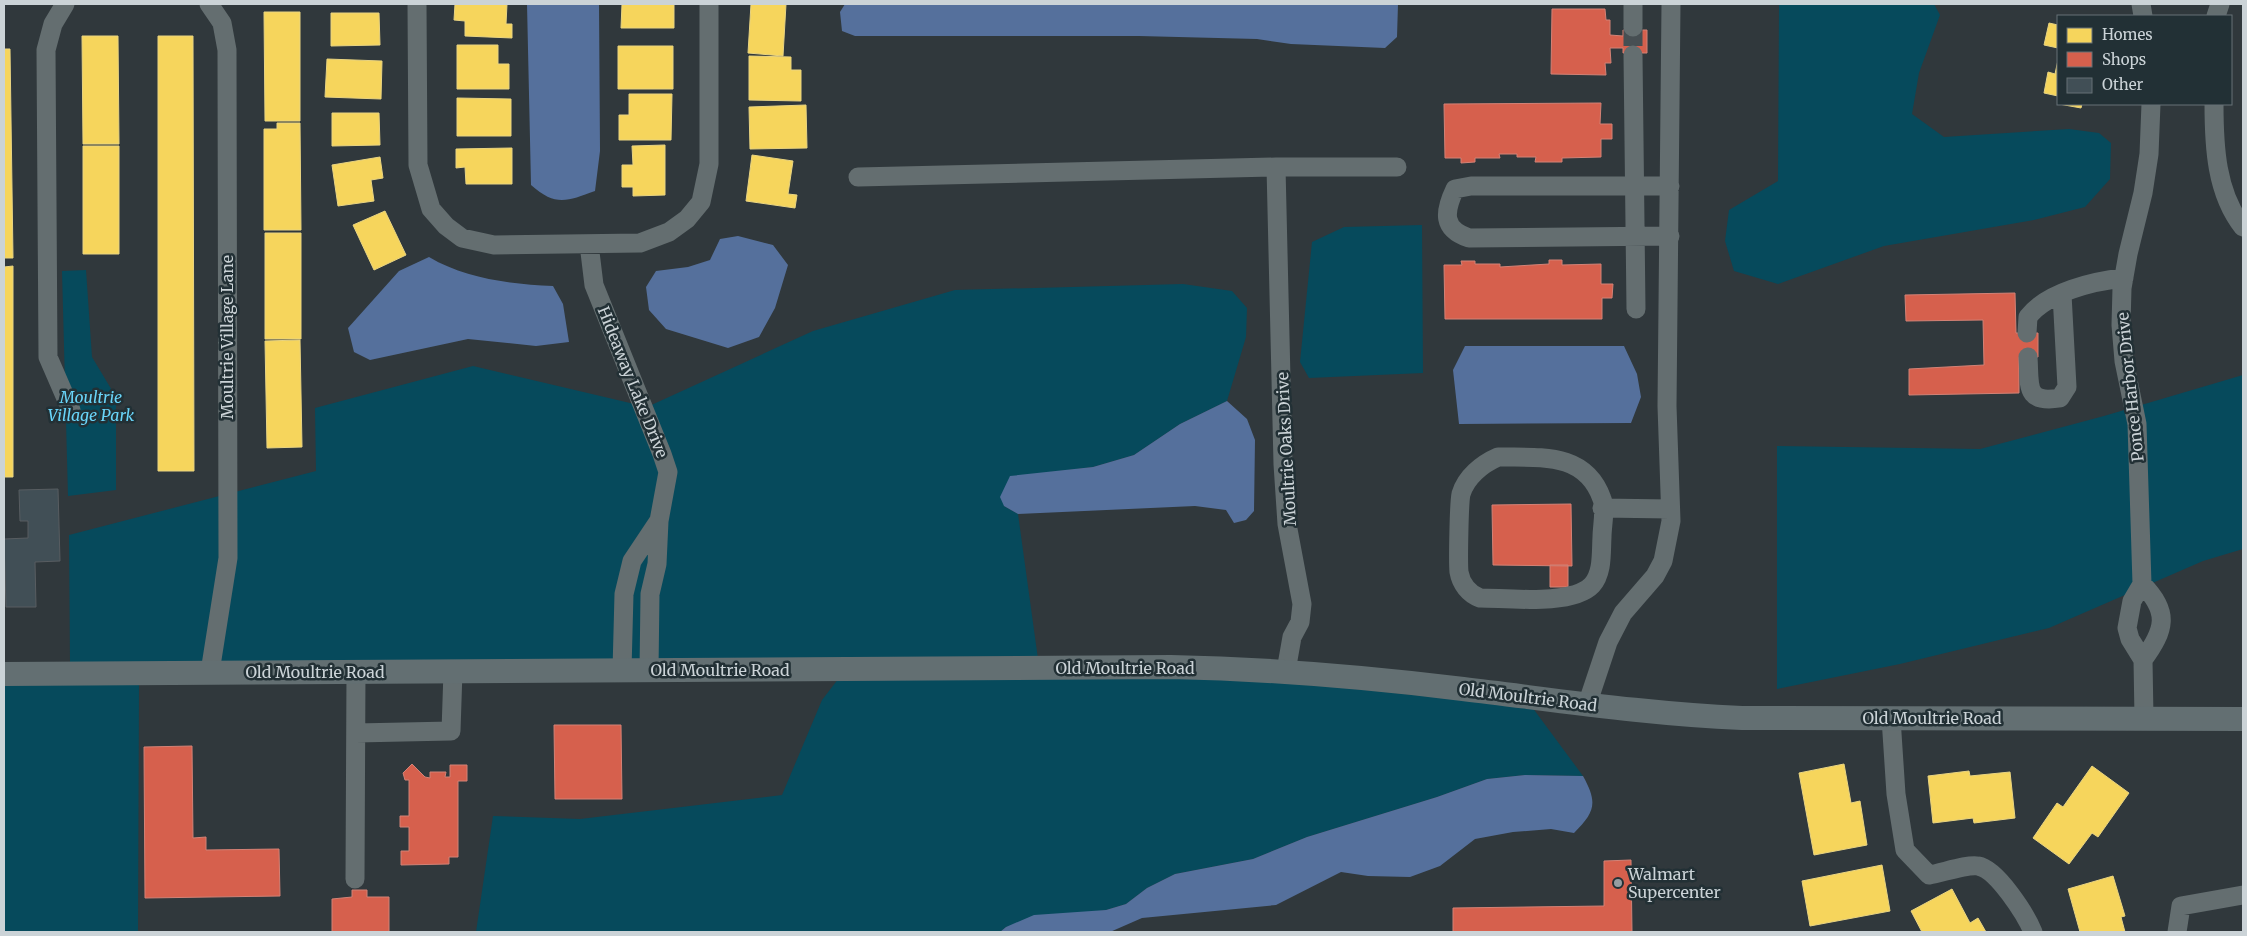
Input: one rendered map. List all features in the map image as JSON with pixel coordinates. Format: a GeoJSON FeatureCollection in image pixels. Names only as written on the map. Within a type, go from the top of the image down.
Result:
{"type":"FeatureCollection","features":[{"type":"Feature","properties":{"kind":"main road","name":"Old Moultrie Road"},"geometry":{"type":"LineString","coordinates":[[4,674],[1171,667],[1286,671],[1452,688],[1673,715],[1742,718],[2243,719]]}},
{"type":"Feature","properties":{"kind":"street"},"geometry":{"type":"LineString","coordinates":[[66,4],[53,24],[46,50],[48,357],[72,410]]}},
{"type":"Feature","properties":{"kind":"street","name":"Moultrie Village Lane"},"geometry":{"type":"LineString","coordinates":[[209,4],[222,23],[227,50],[228,190],[228,558],[210,672]]}},
{"type":"Feature","properties":{"kind":"street"},"geometry":{"type":"LineString","coordinates":[[417,4],[418,165],[432,209],[446,226],[462,238],[494,245],[640,243],[669,232],[687,218],[701,202],[709,164],[709,4]]}},
{"type":"Feature","properties":{"kind":"street"},"geometry":{"type":"LineString","coordinates":[[1633,4],[1633,27]]}},
{"type":"Feature","properties":{"kind":"street"},"geometry":{"type":"LineString","coordinates":[[1587,705],[1608,642],[1623,613],[1655,576],[1668,546],[1670,508],[1667,406],[1671,4]]}},
{"type":"Feature","properties":{"kind":"street"},"geometry":{"type":"LineString","coordinates":[[1633,55],[1636,309]]}},
{"type":"Feature","properties":{"kind":"street","name":"Ponce Harbor Drive"},"geometry":{"type":"LineString","coordinates":[[2143,660],[2130,639],[2127,628],[2132,601],[2142,584],[2137,424],[2124,361],[2121,325],[2124,278],[2150,154],[2151,105]]}},
{"type":"Feature","properties":{"kind":"street"},"geometry":{"type":"LineString","coordinates":[[2214,105],[2220,180],[2228,206],[2243,227]]}},
{"type":"Feature","properties":{"kind":"street"},"geometry":{"type":"LineString","coordinates":[[858,177],[1396,167]]}},
{"type":"Feature","properties":{"kind":"street","name":"Moultrie Oaks Drive"},"geometry":{"type":"LineString","coordinates":[[1276,168],[1285,495],[1287,524],[1302,604],[1300,622],[1292,637],[1286,671]]}},
{"type":"Feature","properties":{"kind":"street"},"geometry":{"type":"LineString","coordinates":[[1670,186],[1471,186],[1455,189],[1448,204],[1448,221],[1455,233],[1469,238],[1670,236]]}},
{"type":"Feature","properties":{"kind":"street","name":"Hideaway Lake Drive"},"geometry":{"type":"LineString","coordinates":[[589,244],[594,286],[668,472],[659,521],[657,564],[650,594],[649,670]]}},
{"type":"Feature","properties":{"kind":"street"},"geometry":{"type":"LineString","coordinates":[[2027,333],[2028,317],[2033,310],[2062,294],[2098,281],[2124,278]]}},
{"type":"Feature","properties":{"kind":"street"},"geometry":{"type":"LineString","coordinates":[[2028,357],[2030,391],[2034,396],[2045,401],[2060,398],[2067,387],[2062,294]]}},
{"type":"Feature","properties":{"kind":"street"},"geometry":{"type":"LineString","coordinates":[[1498,457],[1558,458],[1569,462],[1582,470],[1594,484],[1603,500],[1602,508],[1601,564],[1592,585],[1559,598],[1480,598],[1472,595],[1465,586],[1459,573],[1461,495],[1475,471],[1486,462],[1498,457]]}},
{"type":"Feature","properties":{"kind":"street"},"geometry":{"type":"LineString","coordinates":[[1602,508],[1670,508]]}},
{"type":"Feature","properties":{"kind":"street","name":"Hideaway Lake Drive"},"geometry":{"type":"LineString","coordinates":[[622,670],[624,594],[632,561],[659,521]]}},
{"type":"Feature","properties":{"kind":"street"},"geometry":{"type":"LineString","coordinates":[[2142,584],[2156,598],[2162,621],[2160,633],[2143,660],[2144,718]]}},
{"type":"Feature","properties":{"kind":"street"},"geometry":{"type":"LineString","coordinates":[[356,733],[451,731],[453,671]]}},
{"type":"Feature","properties":{"kind":"street"},"geometry":{"type":"LineString","coordinates":[[355,879],[356,672]]}},
{"type":"Feature","properties":{"kind":"street"},"geometry":{"type":"LineString","coordinates":[[1892,718],[1896,794],[1905,850],[1929,875],[1977,865],[1988,869],[2014,899],[2033,932]]}},
{"type":"Feature","properties":{"kind":"street"},"geometry":{"type":"LineString","coordinates":[[2177,932],[2181,906],[2243,895]]}},
{"type":"Feature","properties":{"kind":"green space"},"geometry":{"type":"Polygon","coordinates":[[[1779,4],[1934,4],[1940,15],[1919,73],[1912,114],[1944,137],[2069,129],[2099,133],[2111,143],[2110,179],[2085,207],[2034,220],[1884,246],[1778,284],[1734,271],[1725,241],[1729,210],[1778,181],[1779,4]]]}},
{"type":"Feature","properties":{"kind":"green space"},"geometry":{"type":"Polygon","coordinates":[[[1422,225],[1423,373],[1309,378],[1300,362],[1312,242],[1344,227],[1422,225]]]}},
{"type":"Feature","properties":{"kind":"green space","name":"Moultrie Village Park"},"geometry":{"type":"Polygon","coordinates":[[[86,270],[92,357],[116,397],[116,490],[68,496],[62,271],[86,270]]]}},
{"type":"Feature","properties":{"kind":"green space"},"geometry":{"type":"Polygon","coordinates":[[[1183,284],[1232,291],[1247,308],[1246,337],[1227,401],[1180,424],[1134,455],[1093,467],[1010,477],[1004,506],[1018,514],[1038,659],[70,663],[69,535],[316,471],[315,408],[473,366],[647,407],[813,331],[955,290],[1183,284]]]}},
{"type":"Feature","properties":{"kind":"green space"},"geometry":{"type":"Polygon","coordinates":[[[2243,375],[2243,549],[2203,561],[2049,628],[1900,664],[1777,689],[1777,446],[1980,449],[2104,416],[2243,375]]]}},
{"type":"Feature","properties":{"kind":"green space"},"geometry":{"type":"Polygon","coordinates":[[[839,678],[1248,678],[1532,707],[1583,776],[1525,775],[1487,779],[1437,797],[1307,837],[1253,859],[1175,874],[1147,888],[1126,904],[1106,910],[1006,927],[1000,932],[476,932],[493,816],[580,819],[782,795],[822,700],[839,678]]]}},
{"type":"Feature","properties":{"kind":"green space"},"geometry":{"type":"Polygon","coordinates":[[[139,682],[138,932],[4,932],[4,683],[139,682]]]}},
{"type":"Feature","properties":{"kind":"shaded area"},"geometry":{"type":"Polygon","coordinates":[[[527,4],[599,4],[600,151],[595,191],[569,199],[562,200],[548,197],[531,185],[527,4]]]}},
{"type":"Feature","properties":{"kind":"shaded area"},"geometry":{"type":"Polygon","coordinates":[[[845,4],[1398,4],[1397,37],[1385,48],[1291,44],[1257,39],[1139,36],[855,36],[842,31],[840,12],[845,4]]]}},
{"type":"Feature","properties":{"kind":"shaded area"},"geometry":{"type":"Polygon","coordinates":[[[738,236],[773,245],[788,265],[775,308],[759,337],[728,348],[666,329],[649,310],[646,287],[656,271],[688,267],[710,260],[720,239],[738,236]]]}},
{"type":"Feature","properties":{"kind":"shaded area"},"geometry":{"type":"Polygon","coordinates":[[[429,257],[458,271],[489,279],[553,286],[563,304],[569,342],[536,346],[468,339],[370,360],[354,352],[348,328],[399,271],[429,257]]]}},
{"type":"Feature","properties":{"kind":"shaded area"},"geometry":{"type":"Polygon","coordinates":[[[1465,346],[1624,346],[1637,374],[1641,397],[1631,423],[1459,424],[1453,370],[1465,346]]]}},
{"type":"Feature","properties":{"kind":"shaded area"},"geometry":{"type":"Polygon","coordinates":[[[1227,401],[1247,419],[1255,440],[1254,511],[1246,520],[1234,523],[1226,510],[1195,506],[1018,514],[1004,506],[1000,497],[1010,476],[1093,467],[1134,455],[1180,424],[1227,401]]]}},
{"type":"Feature","properties":{"kind":"shaded area"},"geometry":{"type":"Polygon","coordinates":[[[1525,775],[1583,776],[1591,793],[1592,807],[1586,819],[1574,833],[1551,829],[1513,832],[1475,839],[1440,866],[1410,877],[1368,876],[1341,872],[1276,905],[1142,918],[1110,932],[1000,932],[1006,927],[1034,915],[1106,910],[1126,904],[1147,888],[1175,874],[1253,859],[1307,837],[1437,797],[1487,779],[1525,775]]]}},
{"type":"Feature","properties":{"kind":"building: Homes"},"geometry":{"type":"Polygon","coordinates":[[[455,4],[507,4],[506,24],[512,24],[512,38],[465,36],[465,21],[454,20],[455,4]]]}},
{"type":"Feature","properties":{"kind":"building: Homes"},"geometry":{"type":"Polygon","coordinates":[[[622,4],[674,4],[674,28],[621,28],[622,4]]]}},
{"type":"Feature","properties":{"kind":"building: Homes"},"geometry":{"type":"Polygon","coordinates":[[[751,4],[786,4],[783,56],[748,53],[751,4]]]}},
{"type":"Feature","properties":{"kind":"building: Homes"},"geometry":{"type":"Polygon","coordinates":[[[264,12],[300,12],[300,121],[265,121],[264,12]]]}},
{"type":"Feature","properties":{"kind":"building: Homes"},"geometry":{"type":"Polygon","coordinates":[[[331,13],[379,13],[380,45],[331,46],[331,13]]]}},
{"type":"Feature","properties":{"kind":"building: Homes"},"geometry":{"type":"Polygon","coordinates":[[[2049,23],[2057,25],[2057,48],[2044,45],[2049,23]]]}},
{"type":"Feature","properties":{"kind":"building: Homes"},"geometry":{"type":"Polygon","coordinates":[[[82,36],[118,36],[119,144],[83,144],[82,36]]]}},
{"type":"Feature","properties":{"kind":"building: Homes"},"geometry":{"type":"Polygon","coordinates":[[[158,36],[193,36],[194,471],[158,471],[158,36]]]}},
{"type":"Feature","properties":{"kind":"building: Homes"},"geometry":{"type":"Polygon","coordinates":[[[457,45],[498,45],[498,64],[509,64],[509,89],[457,89],[457,45]]]}},
{"type":"Feature","properties":{"kind":"building: Homes"},"geometry":{"type":"Polygon","coordinates":[[[618,46],[673,46],[673,89],[618,89],[618,46]]]}},
{"type":"Feature","properties":{"kind":"building: Homes"},"geometry":{"type":"Polygon","coordinates":[[[4,49],[10,49],[13,258],[4,258],[4,49]]]}},
{"type":"Feature","properties":{"kind":"building: Homes"},"geometry":{"type":"Polygon","coordinates":[[[749,56],[791,57],[791,70],[801,70],[801,101],[749,100],[749,56]]]}},
{"type":"Feature","properties":{"kind":"building: Homes"},"geometry":{"type":"Polygon","coordinates":[[[327,59],[382,61],[381,99],[325,97],[327,59]]]}},
{"type":"Feature","properties":{"kind":"building: Homes"},"geometry":{"type":"Polygon","coordinates":[[[2057,65],[2057,96],[2044,93],[2048,72],[2055,74],[2057,65]]]}},
{"type":"Feature","properties":{"kind":"building: Homes"},"geometry":{"type":"Polygon","coordinates":[[[629,94],[672,94],[671,140],[619,140],[619,115],[629,115],[629,94]]]}},
{"type":"Feature","properties":{"kind":"building: Homes"},"geometry":{"type":"Polygon","coordinates":[[[457,98],[511,99],[511,136],[457,136],[457,98]]]}},
{"type":"Feature","properties":{"kind":"building: Homes"},"geometry":{"type":"Polygon","coordinates":[[[806,105],[807,148],[750,149],[749,107],[806,105]]]}},
{"type":"Feature","properties":{"kind":"building: Homes"},"geometry":{"type":"Polygon","coordinates":[[[2064,105],[2082,105],[2081,108],[2064,105]]]}},
{"type":"Feature","properties":{"kind":"building: Homes"},"geometry":{"type":"Polygon","coordinates":[[[332,113],[379,113],[380,145],[332,146],[332,113]]]}},
{"type":"Feature","properties":{"kind":"building: Homes"},"geometry":{"type":"Polygon","coordinates":[[[277,123],[300,123],[301,230],[264,230],[264,129],[277,129],[277,123]]]}},
{"type":"Feature","properties":{"kind":"building: Homes"},"geometry":{"type":"Polygon","coordinates":[[[665,145],[665,195],[633,196],[633,187],[622,187],[622,165],[633,165],[632,146],[665,145]]]}},
{"type":"Feature","properties":{"kind":"building: Homes"},"geometry":{"type":"Polygon","coordinates":[[[83,146],[119,146],[119,254],[83,254],[83,146]]]}},
{"type":"Feature","properties":{"kind":"building: Homes"},"geometry":{"type":"Polygon","coordinates":[[[512,148],[512,184],[466,184],[465,167],[456,168],[456,149],[512,148]]]}},
{"type":"Feature","properties":{"kind":"building: Homes"},"geometry":{"type":"Polygon","coordinates":[[[752,155],[793,161],[788,194],[797,195],[795,208],[746,201],[752,155]]]}},
{"type":"Feature","properties":{"kind":"building: Homes"},"geometry":{"type":"Polygon","coordinates":[[[380,157],[383,178],[371,180],[374,201],[338,206],[332,165],[380,157]]]}},
{"type":"Feature","properties":{"kind":"building: Homes"},"geometry":{"type":"Polygon","coordinates":[[[385,211],[406,255],[374,270],[353,225],[385,211]]]}},
{"type":"Feature","properties":{"kind":"building: Homes"},"geometry":{"type":"Polygon","coordinates":[[[265,233],[301,233],[301,339],[265,339],[265,233]]]}},
{"type":"Feature","properties":{"kind":"building: Homes"},"geometry":{"type":"Polygon","coordinates":[[[13,266],[13,477],[4,477],[4,267],[13,266]]]}},
{"type":"Feature","properties":{"kind":"building: Homes"},"geometry":{"type":"Polygon","coordinates":[[[300,340],[302,447],[267,448],[265,341],[300,340]]]}},
{"type":"Feature","properties":{"kind":"building: Homes"},"geometry":{"type":"Polygon","coordinates":[[[1844,764],[1851,803],[1860,801],[1867,845],[1814,855],[1799,773],[1844,764]]]}},
{"type":"Feature","properties":{"kind":"building: Homes"},"geometry":{"type":"Polygon","coordinates":[[[2092,766],[2129,793],[2098,837],[2092,833],[2069,864],[2033,838],[2057,803],[2063,807],[2092,766]]]}},
{"type":"Feature","properties":{"kind":"building: Homes"},"geometry":{"type":"Polygon","coordinates":[[[1969,771],[1970,776],[2010,772],[2015,818],[1974,823],[1973,818],[1933,823],[1928,776],[1969,771]]]}},
{"type":"Feature","properties":{"kind":"building: Homes"},"geometry":{"type":"Polygon","coordinates":[[[1882,865],[1890,911],[1810,926],[1802,881],[1882,865]]]}},
{"type":"Feature","properties":{"kind":"building: Homes"},"geometry":{"type":"Polygon","coordinates":[[[2113,876],[2125,916],[2121,917],[2125,932],[2080,932],[2068,889],[2113,876]]]}},
{"type":"Feature","properties":{"kind":"building: Homes"},"geometry":{"type":"Polygon","coordinates":[[[1952,889],[1970,923],[1978,918],[1986,932],[1922,932],[1911,911],[1952,889]]]}},
{"type":"Feature","properties":{"kind":"building: Shops"},"geometry":{"type":"Polygon","coordinates":[[[1552,9],[1605,9],[1606,20],[1610,20],[1610,35],[1623,36],[1623,30],[1647,30],[1647,53],[1623,53],[1623,48],[1610,48],[1611,63],[1605,63],[1606,75],[1551,74],[1552,9]]]}},
{"type":"Feature","properties":{"kind":"building: Shops"},"geometry":{"type":"Polygon","coordinates":[[[1601,103],[1600,124],[1612,124],[1612,139],[1601,139],[1601,157],[1562,158],[1562,162],[1535,162],[1536,157],[1517,157],[1517,154],[1499,154],[1500,158],[1475,158],[1475,162],[1461,163],[1461,158],[1445,158],[1444,104],[1601,103]]]}},
{"type":"Feature","properties":{"kind":"building: Shops"},"geometry":{"type":"Polygon","coordinates":[[[1549,260],[1562,260],[1562,265],[1601,264],[1601,284],[1613,284],[1612,298],[1602,298],[1602,319],[1445,319],[1444,265],[1462,265],[1461,261],[1475,261],[1475,264],[1500,264],[1500,267],[1549,264],[1549,260]]]}},
{"type":"Feature","properties":{"kind":"building: Shops"},"geometry":{"type":"Polygon","coordinates":[[[2015,293],[2016,333],[2038,333],[2038,357],[2019,357],[2019,393],[1909,395],[1909,369],[1984,365],[1983,320],[1906,321],[1905,295],[2015,293]]]}},
{"type":"Feature","properties":{"kind":"building: Shops"},"geometry":{"type":"Polygon","coordinates":[[[1571,504],[1572,566],[1493,565],[1492,505],[1571,504]]]}},
{"type":"Feature","properties":{"kind":"building: Shops"},"geometry":{"type":"Polygon","coordinates":[[[1550,565],[1568,565],[1568,587],[1550,587],[1550,565]]]}},
{"type":"Feature","properties":{"kind":"building: Shops"},"geometry":{"type":"Polygon","coordinates":[[[554,725],[621,725],[622,799],[555,799],[554,725]]]}},
{"type":"Feature","properties":{"kind":"building: Shops"},"geometry":{"type":"Polygon","coordinates":[[[192,746],[193,838],[206,837],[206,850],[279,849],[280,896],[145,898],[144,747],[192,746]]]}},
{"type":"Feature","properties":{"kind":"building: Shops"},"geometry":{"type":"Polygon","coordinates":[[[412,764],[425,777],[430,778],[430,772],[446,772],[445,777],[450,777],[450,765],[467,765],[467,781],[458,781],[458,857],[449,857],[449,864],[401,865],[401,851],[409,851],[409,827],[400,827],[400,816],[409,816],[409,780],[405,780],[403,773],[412,764]]]}},
{"type":"Feature","properties":{"kind":"building: Shops","name":"Walmart Supercenter"},"geometry":{"type":"Polygon","coordinates":[[[1631,860],[1632,932],[1453,932],[1453,908],[1604,906],[1604,861],[1631,860]]]}},
{"type":"Feature","properties":{"kind":"building: Shops"},"geometry":{"type":"Polygon","coordinates":[[[352,890],[367,890],[367,897],[389,897],[389,932],[332,932],[332,899],[352,897],[352,890]]]}},
{"type":"Feature","properties":{"kind":"building: Other"},"geometry":{"type":"Polygon","coordinates":[[[58,489],[60,561],[35,562],[36,607],[6,607],[4,539],[28,538],[28,521],[20,521],[19,490],[58,489]]]}},
{"type":"Feature","properties":{"kind":"tunnel"},"geometry":{"type":"LineString","coordinates":[[1633,27],[1633,55]]}},
{"type":"Feature","properties":{"kind":"place","name":"Walmart Supercenter"},"geometry":{"type":"Point","coordinates":[1618,883]}}]}
